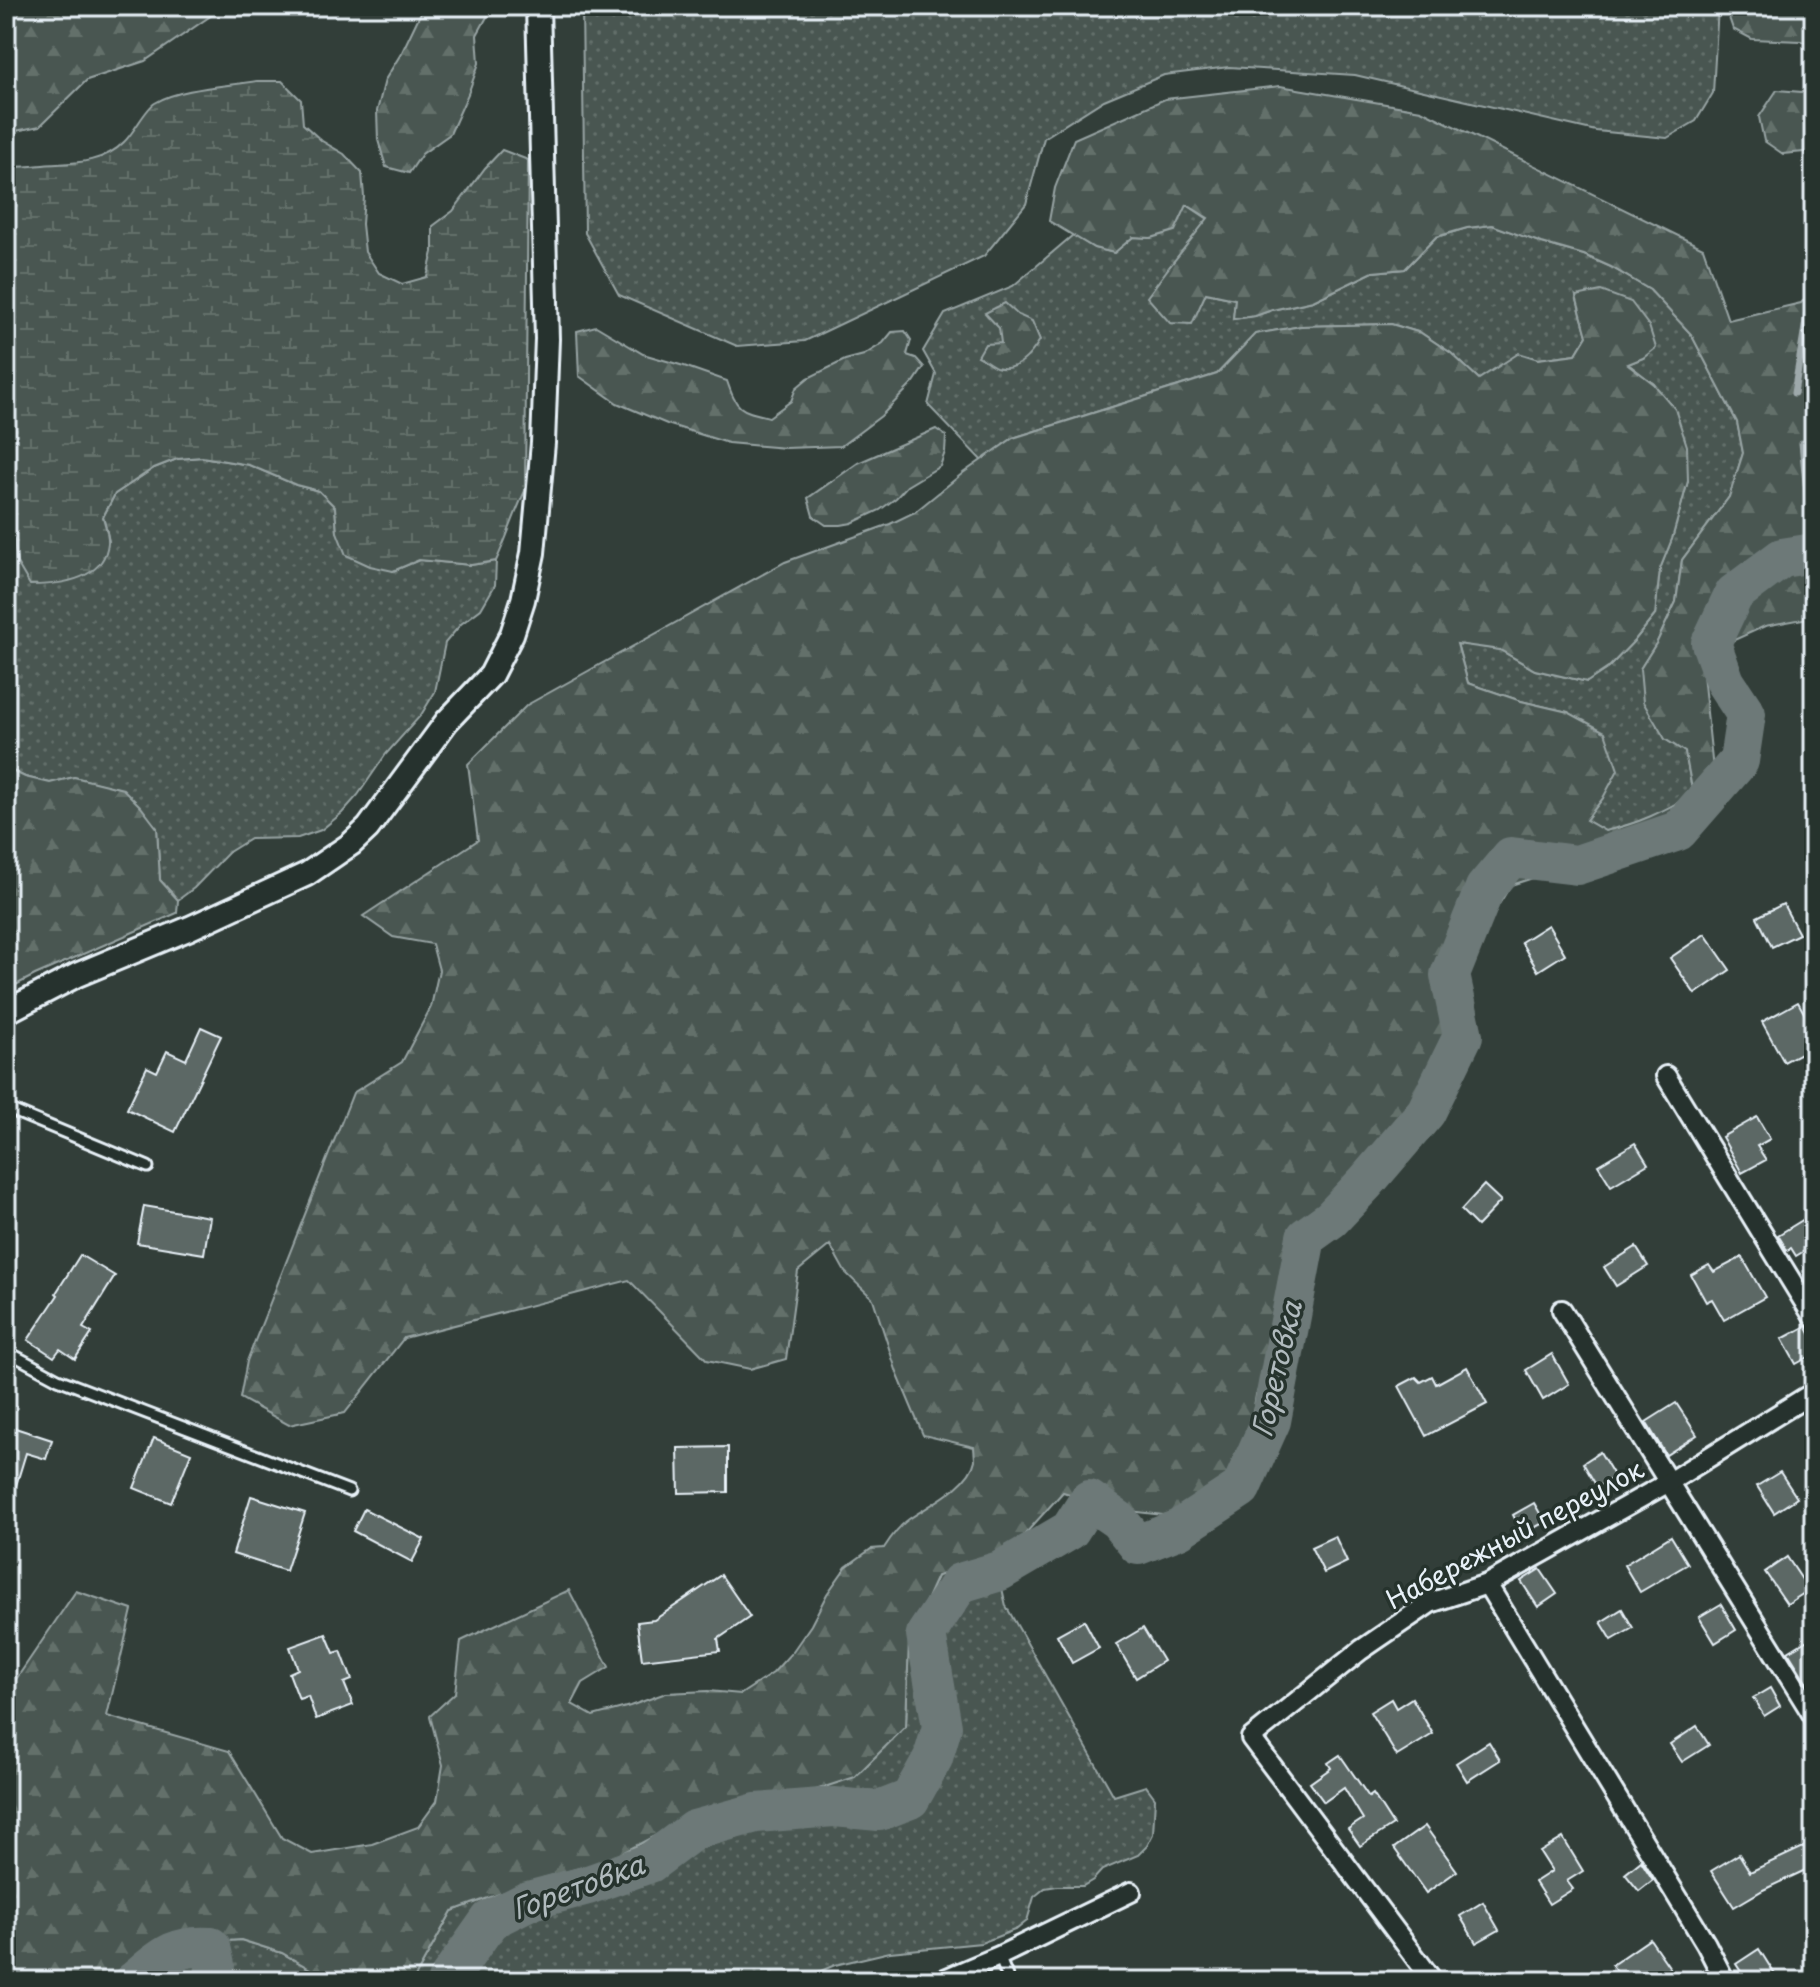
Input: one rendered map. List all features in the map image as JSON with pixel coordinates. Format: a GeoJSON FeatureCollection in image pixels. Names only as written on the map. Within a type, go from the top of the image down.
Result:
{"type":"FeatureCollection","features":[{"type":"Feature","properties":{"kind":"street"},"geometry":{"type":"LineString","coordinates":[[6,1012],[77,975],[190,928],[307,874],[351,844],[368,828],[447,721],[491,675],[512,634],[523,600],[533,553],[543,443],[547,339],[538,6]]}},
{"type":"Feature","properties":{"kind":"street"},"geometry":{"type":"LineString","coordinates":[[1666,1076],[1814,1318]]}},
{"type":"Feature","properties":{"kind":"street"},"geometry":{"type":"LineString","coordinates":[[1562,1310],[1814,1717]]}},
{"type":"Feature","properties":{"kind":"street","name":"Набережный переулок"},"geometry":{"type":"LineString","coordinates":[[1433,1981],[1251,1738],[1361,1650],[1430,1603],[1487,1584],[1669,1482],[1814,1392]]}},
{"type":"Feature","properties":{"kind":"street"},"geometry":{"type":"LineString","coordinates":[[1487,1584],[1706,1944],[1725,1981]]}},
{"type":"Feature","properties":{"kind":"street"},"geometry":{"type":"LineString","coordinates":[[940,1981],[1131,1892]]}},
{"type":"Feature","properties":{"kind":"lane"},"geometry":{"type":"LineString","coordinates":[[6,1108],[148,1167]]}},
{"type":"Feature","properties":{"kind":"lane"},"geometry":{"type":"LineString","coordinates":[[6,1351],[58,1379],[349,1491]]}},
{"type":"Feature","properties":{"kind":"lane"},"geometry":{"type":"LineString","coordinates":[[999,1956],[1009,1981]]}},
{"type":"Feature","properties":{"kind":"green space"},"geometry":{"type":"Polygon","coordinates":[[[6,6],[225,6],[145,61],[87,80],[40,126],[6,133],[6,6]]]}},
{"type":"Feature","properties":{"kind":"green space"},"geometry":{"type":"Polygon","coordinates":[[[424,6],[493,6],[477,35],[479,63],[450,134],[422,154],[409,173],[386,167],[378,140],[377,111],[385,80],[424,6]]]}},
{"type":"Feature","properties":{"kind":"green space"},"geometry":{"type":"Polygon","coordinates":[[[582,6],[1718,6],[1713,93],[1696,121],[1667,138],[1596,131],[1355,75],[1229,67],[1164,75],[1104,100],[1044,138],[1026,204],[984,256],[805,341],[737,346],[619,295],[585,233],[582,6]]]}},
{"type":"Feature","properties":{"kind":"green space"},"geometry":{"type":"Polygon","coordinates":[[[1725,6],[1814,6],[1814,46],[1801,41],[1752,39],[1733,29],[1725,6]]]}},
{"type":"Feature","properties":{"kind":"green space"},"geometry":{"type":"Polygon","coordinates":[[[257,81],[282,81],[301,100],[303,124],[322,141],[344,154],[362,173],[365,252],[379,273],[402,284],[427,277],[433,252],[433,226],[453,211],[502,150],[528,160],[525,491],[496,561],[471,565],[419,560],[393,571],[370,566],[346,555],[337,532],[335,507],[319,491],[249,465],[202,457],[177,459],[154,468],[115,494],[103,517],[108,540],[105,555],[90,573],[55,584],[30,585],[17,563],[14,539],[6,530],[6,166],[65,164],[106,155],[124,142],[151,106],[165,98],[257,81]]]}},
{"type":"Feature","properties":{"kind":"green space"},"geometry":{"type":"Polygon","coordinates":[[[1280,86],[1421,110],[1703,248],[1728,320],[1801,303],[1814,290],[1814,617],[1765,626],[1701,655],[1715,789],[1674,823],[1594,859],[1511,885],[1478,938],[1436,1074],[1399,1149],[1367,1200],[1314,1213],[1256,1395],[1244,1463],[1212,1503],[1163,1515],[1104,1508],[1063,1492],[1016,1544],[995,1557],[937,1576],[909,1638],[906,1726],[855,1777],[788,1799],[700,1812],[609,1860],[543,1878],[452,1911],[413,1981],[331,1981],[282,1953],[241,1940],[160,1945],[115,1981],[6,1981],[6,1694],[76,1591],[132,1610],[107,1716],[229,1751],[282,1838],[312,1854],[372,1844],[418,1827],[437,1801],[443,1765],[430,1716],[455,1693],[461,1641],[569,1590],[609,1667],[583,1683],[572,1704],[593,1716],[666,1693],[708,1691],[741,1694],[773,1673],[793,1651],[846,1567],[871,1549],[884,1548],[905,1522],[948,1494],[972,1469],[974,1447],[923,1435],[897,1373],[873,1299],[845,1272],[830,1245],[798,1271],[786,1359],[750,1369],[707,1360],[629,1280],[404,1338],[345,1413],[289,1425],[240,1398],[247,1361],[353,1093],[402,1062],[431,1007],[439,970],[432,944],[393,937],[363,916],[478,840],[468,764],[527,705],[785,562],[915,512],[1013,438],[1217,374],[1255,334],[1301,326],[1391,324],[1421,333],[1451,353],[1479,379],[1519,353],[1538,359],[1576,354],[1587,336],[1576,296],[1601,291],[1631,302],[1649,326],[1656,348],[1628,364],[1654,384],[1675,409],[1687,446],[1688,481],[1660,569],[1655,615],[1608,668],[1587,682],[1535,670],[1500,650],[1457,644],[1468,683],[1521,701],[1568,712],[1605,732],[1618,770],[1603,798],[1586,820],[1605,831],[1650,816],[1693,794],[1685,752],[1665,739],[1643,702],[1640,669],[1676,602],[1682,560],[1729,497],[1743,453],[1737,422],[1691,334],[1650,290],[1584,255],[1492,225],[1436,237],[1405,269],[1373,272],[1313,301],[1233,319],[1235,299],[1206,293],[1192,324],[1170,323],[1147,297],[1208,218],[1187,205],[1175,231],[1151,238],[1133,237],[1114,253],[1094,248],[1049,221],[1055,188],[1074,139],[1165,99],[1280,86]]]}},
{"type":"Feature","properties":{"kind":"green space"},"geometry":{"type":"Polygon","coordinates":[[[1777,90],[1814,93],[1814,151],[1783,154],[1764,141],[1759,117],[1777,90]]]}},
{"type":"Feature","properties":{"kind":"green space"},"geometry":{"type":"Polygon","coordinates":[[[1187,205],[1208,219],[1167,270],[1206,293],[1235,299],[1233,319],[1313,301],[1373,272],[1405,269],[1436,237],[1492,225],[1611,267],[1650,290],[1691,334],[1737,422],[1743,453],[1729,497],[1682,560],[1676,602],[1640,669],[1665,739],[1685,752],[1693,794],[1651,817],[1618,828],[1605,831],[1586,820],[1603,798],[1568,712],[1521,701],[1468,683],[1457,643],[1500,650],[1535,670],[1587,682],[1608,668],[1655,615],[1660,569],[1688,481],[1654,384],[1628,364],[1643,358],[1576,296],[1587,336],[1576,354],[1538,359],[1519,354],[1479,379],[1451,353],[1421,333],[1391,324],[1301,326],[1256,334],[1217,374],[1013,438],[982,461],[928,405],[936,374],[923,351],[945,314],[1013,286],[1073,235],[1094,248],[1114,253],[1133,237],[1151,238],[1187,205]]]}},
{"type":"Feature","properties":{"kind":"green space"},"geometry":{"type":"Polygon","coordinates":[[[1005,303],[1018,315],[1032,321],[1040,340],[1017,365],[1004,368],[978,356],[985,344],[1001,343],[999,328],[985,313],[1005,303]]]}},
{"type":"Feature","properties":{"kind":"green space"},"geometry":{"type":"Polygon","coordinates":[[[596,326],[643,354],[727,381],[740,407],[769,417],[791,401],[796,388],[808,378],[845,360],[864,355],[883,343],[892,332],[905,331],[911,340],[907,355],[916,358],[924,367],[881,416],[841,446],[786,448],[728,443],[667,424],[617,403],[579,376],[577,331],[596,326]]]}},
{"type":"Feature","properties":{"kind":"green space"},"geometry":{"type":"Polygon","coordinates":[[[936,429],[946,436],[940,466],[907,486],[880,510],[841,525],[826,525],[813,516],[808,498],[858,463],[936,429]]]}},
{"type":"Feature","properties":{"kind":"green space"},"geometry":{"type":"Polygon","coordinates":[[[202,457],[249,465],[319,491],[335,507],[337,532],[393,571],[419,560],[471,565],[496,561],[495,585],[481,609],[461,624],[445,643],[435,692],[421,715],[386,754],[342,813],[321,830],[298,838],[250,839],[229,852],[178,900],[160,880],[157,828],[123,790],[74,777],[50,783],[6,768],[6,530],[14,538],[17,563],[109,541],[103,517],[115,494],[154,468],[177,459],[202,457]]]}},
{"type":"Feature","properties":{"kind":"green space"},"geometry":{"type":"Polygon","coordinates":[[[6,768],[50,783],[74,777],[123,789],[157,828],[160,880],[178,900],[177,913],[6,990],[6,768]]]}},
{"type":"Feature","properties":{"kind":"green space"},"geometry":{"type":"Polygon","coordinates":[[[995,1557],[1006,1606],[1114,1796],[1146,1786],[1155,1798],[1153,1834],[1138,1855],[1102,1870],[1083,1886],[1045,1888],[1034,1897],[1027,1921],[1017,1929],[981,1943],[890,1952],[835,1965],[797,1981],[413,1981],[452,1911],[543,1878],[609,1860],[700,1812],[788,1799],[906,1726],[909,1638],[937,1576],[995,1557]]]}},
{"type":"Feature","properties":{"kind":"green space"},"geometry":{"type":"Polygon","coordinates":[[[241,1940],[282,1953],[331,1981],[115,1981],[160,1945],[241,1940]]]}},
{"type":"Feature","properties":{"kind":"building"},"geometry":{"type":"Polygon","coordinates":[[[1783,904],[1799,934],[1772,947],[1757,917],[1783,904]]]}},
{"type":"Feature","properties":{"kind":"building"},"geometry":{"type":"Polygon","coordinates":[[[1548,925],[1565,954],[1538,971],[1521,942],[1548,925]]]}},
{"type":"Feature","properties":{"kind":"building"},"geometry":{"type":"Polygon","coordinates":[[[1705,934],[1730,970],[1695,994],[1670,958],[1705,934]]]}},
{"type":"Feature","properties":{"kind":"building"},"geometry":{"type":"Polygon","coordinates":[[[1798,1002],[1814,1031],[1814,1046],[1784,1062],[1762,1022],[1798,1002]]]}},
{"type":"Feature","properties":{"kind":"building"},"geometry":{"type":"Polygon","coordinates":[[[201,1027],[221,1036],[175,1132],[127,1109],[147,1067],[157,1072],[167,1051],[186,1060],[201,1027]]]}},
{"type":"Feature","properties":{"kind":"building"},"geometry":{"type":"Polygon","coordinates":[[[1757,1117],[1770,1139],[1757,1146],[1766,1160],[1742,1173],[1722,1137],[1757,1117]]]}},
{"type":"Feature","properties":{"kind":"building"},"geometry":{"type":"Polygon","coordinates":[[[1635,1143],[1648,1164],[1611,1186],[1598,1165],[1635,1143]]]}},
{"type":"Feature","properties":{"kind":"building"},"geometry":{"type":"Polygon","coordinates":[[[1484,1185],[1501,1201],[1477,1226],[1461,1210],[1484,1185]]]}},
{"type":"Feature","properties":{"kind":"building"},"geometry":{"type":"Polygon","coordinates":[[[144,1206],[210,1217],[204,1254],[137,1243],[144,1206]]]}},
{"type":"Feature","properties":{"kind":"building"},"geometry":{"type":"Polygon","coordinates":[[[1814,1213],[1814,1245],[1796,1256],[1791,1248],[1787,1250],[1778,1235],[1814,1213]]]}},
{"type":"Feature","properties":{"kind":"building"},"geometry":{"type":"Polygon","coordinates":[[[1636,1247],[1648,1266],[1616,1286],[1604,1267],[1636,1247]]]}},
{"type":"Feature","properties":{"kind":"building"},"geometry":{"type":"Polygon","coordinates":[[[80,1255],[115,1276],[83,1328],[92,1333],[75,1359],[60,1349],[54,1357],[28,1340],[80,1255]]]}},
{"type":"Feature","properties":{"kind":"building"},"geometry":{"type":"Polygon","coordinates":[[[1742,1257],[1765,1297],[1724,1320],[1712,1299],[1706,1302],[1691,1275],[1709,1265],[1714,1272],[1742,1257]]]}},
{"type":"Feature","properties":{"kind":"building"},"geometry":{"type":"Polygon","coordinates":[[[1806,1326],[1814,1341],[1814,1354],[1796,1364],[1782,1339],[1806,1326]]]}},
{"type":"Feature","properties":{"kind":"building"},"geometry":{"type":"Polygon","coordinates":[[[1552,1354],[1569,1384],[1543,1400],[1526,1370],[1552,1354]]]}},
{"type":"Feature","properties":{"kind":"building"},"geometry":{"type":"Polygon","coordinates":[[[1467,1367],[1487,1404],[1426,1436],[1399,1386],[1416,1377],[1421,1382],[1432,1376],[1436,1384],[1467,1367]]]}},
{"type":"Feature","properties":{"kind":"building"},"geometry":{"type":"Polygon","coordinates":[[[1676,1403],[1697,1435],[1666,1455],[1646,1422],[1676,1403]]]}},
{"type":"Feature","properties":{"kind":"building"},"geometry":{"type":"Polygon","coordinates":[[[6,1425],[52,1440],[46,1459],[26,1453],[10,1505],[6,1505],[6,1425]]]}},
{"type":"Feature","properties":{"kind":"building"},"geometry":{"type":"Polygon","coordinates":[[[154,1438],[191,1453],[171,1503],[134,1488],[154,1438]]]}},
{"type":"Feature","properties":{"kind":"building"},"geometry":{"type":"Polygon","coordinates":[[[728,1447],[728,1492],[679,1493],[678,1448],[728,1447]]]}},
{"type":"Feature","properties":{"kind":"building"},"geometry":{"type":"Polygon","coordinates":[[[1600,1452],[1615,1477],[1597,1487],[1583,1463],[1600,1452]]]}},
{"type":"Feature","properties":{"kind":"building"},"geometry":{"type":"Polygon","coordinates":[[[1780,1472],[1797,1498],[1774,1513],[1757,1486],[1780,1472]]]}},
{"type":"Feature","properties":{"kind":"building"},"geometry":{"type":"Polygon","coordinates":[[[251,1496],[305,1513],[286,1571],[233,1554],[251,1496]]]}},
{"type":"Feature","properties":{"kind":"building"},"geometry":{"type":"Polygon","coordinates":[[[1534,1503],[1545,1522],[1523,1534],[1513,1515],[1534,1503]]]}},
{"type":"Feature","properties":{"kind":"building"},"geometry":{"type":"Polygon","coordinates":[[[364,1509],[424,1539],[412,1562],[353,1531],[364,1509]]]}},
{"type":"Feature","properties":{"kind":"building"},"geometry":{"type":"Polygon","coordinates":[[[1335,1536],[1347,1562],[1324,1573],[1311,1547],[1335,1536]]]}},
{"type":"Feature","properties":{"kind":"building"},"geometry":{"type":"Polygon","coordinates":[[[1671,1536],[1688,1564],[1640,1592],[1624,1565],[1671,1536]]]}},
{"type":"Feature","properties":{"kind":"building"},"geometry":{"type":"Polygon","coordinates":[[[1787,1557],[1809,1590],[1787,1604],[1765,1572],[1787,1557]]]}},
{"type":"Feature","properties":{"kind":"building"},"geometry":{"type":"Polygon","coordinates":[[[1540,1569],[1557,1594],[1538,1607],[1521,1581],[1540,1569]]]}},
{"type":"Feature","properties":{"kind":"building"},"geometry":{"type":"Polygon","coordinates":[[[721,1575],[750,1617],[718,1639],[720,1651],[642,1660],[637,1622],[654,1620],[721,1575]]]}},
{"type":"Feature","properties":{"kind":"building"},"geometry":{"type":"Polygon","coordinates":[[[1721,1604],[1736,1630],[1715,1643],[1699,1617],[1721,1604]]]}},
{"type":"Feature","properties":{"kind":"building"},"geometry":{"type":"Polygon","coordinates":[[[1622,1609],[1633,1628],[1612,1640],[1601,1622],[1622,1609]]]}},
{"type":"Feature","properties":{"kind":"building"},"geometry":{"type":"Polygon","coordinates":[[[1084,1620],[1099,1648],[1072,1663],[1057,1635],[1084,1620]]]}},
{"type":"Feature","properties":{"kind":"building"},"geometry":{"type":"Polygon","coordinates":[[[1143,1628],[1163,1661],[1136,1678],[1116,1644],[1143,1628]]]}},
{"type":"Feature","properties":{"kind":"building"},"geometry":{"type":"Polygon","coordinates":[[[326,1634],[334,1653],[341,1651],[352,1680],[344,1683],[353,1705],[316,1719],[308,1696],[299,1699],[289,1673],[298,1669],[290,1647],[326,1634]]]}},
{"type":"Feature","properties":{"kind":"building"},"geometry":{"type":"Polygon","coordinates":[[[1814,1636],[1814,1694],[1788,1652],[1814,1636]]]}},
{"type":"Feature","properties":{"kind":"building"},"geometry":{"type":"Polygon","coordinates":[[[1770,1688],[1780,1706],[1764,1716],[1753,1698],[1770,1688]]]}},
{"type":"Feature","properties":{"kind":"building"},"geometry":{"type":"Polygon","coordinates":[[[1412,1698],[1433,1734],[1397,1756],[1370,1712],[1391,1699],[1396,1708],[1412,1698]]]}},
{"type":"Feature","properties":{"kind":"building"},"geometry":{"type":"Polygon","coordinates":[[[1697,1726],[1709,1745],[1682,1762],[1670,1744],[1697,1726]]]}},
{"type":"Feature","properties":{"kind":"building"},"geometry":{"type":"Polygon","coordinates":[[[1489,1742],[1500,1760],[1467,1781],[1456,1763],[1489,1742]]]}},
{"type":"Feature","properties":{"kind":"building"},"geometry":{"type":"Polygon","coordinates":[[[1340,1755],[1369,1797],[1373,1794],[1393,1825],[1360,1846],[1348,1829],[1363,1819],[1344,1788],[1324,1802],[1310,1783],[1331,1768],[1328,1763],[1340,1755]]]}},
{"type":"Feature","properties":{"kind":"building"},"geometry":{"type":"Polygon","coordinates":[[[1425,1826],[1457,1871],[1426,1893],[1394,1848],[1425,1826]]]}},
{"type":"Feature","properties":{"kind":"building"},"geometry":{"type":"Polygon","coordinates":[[[1563,1838],[1583,1871],[1567,1881],[1573,1889],[1549,1904],[1535,1882],[1552,1871],[1540,1852],[1563,1838]]]}},
{"type":"Feature","properties":{"kind":"building"},"geometry":{"type":"Polygon","coordinates":[[[1814,1842],[1814,1866],[1734,1907],[1711,1871],[1739,1854],[1750,1872],[1814,1842]]]}},
{"type":"Feature","properties":{"kind":"building"},"geometry":{"type":"Polygon","coordinates":[[[1641,1861],[1653,1880],[1639,1891],[1625,1874],[1641,1861]]]}},
{"type":"Feature","properties":{"kind":"building"},"geometry":{"type":"Polygon","coordinates":[[[1483,1902],[1499,1930],[1476,1943],[1460,1916],[1483,1902]]]}},
{"type":"Feature","properties":{"kind":"building"},"geometry":{"type":"Polygon","coordinates":[[[1650,1939],[1670,1968],[1651,1981],[1623,1981],[1612,1965],[1650,1939]]]}},
{"type":"Feature","properties":{"kind":"building"},"geometry":{"type":"Polygon","coordinates":[[[1759,1949],[1779,1981],[1747,1981],[1736,1964],[1759,1949]]]}},
{"type":"Feature","properties":{"kind":"waterway"},"geometry":{"type":"LineString","coordinates":[[1794,393],[1807,315],[1814,305]]}},
{"type":"Feature","properties":{"kind":"waterway"},"geometry":{"type":"LineString","coordinates":[[1802,443],[1814,538]]}},
{"type":"Feature","properties":{"kind":"waterway","name":"Горетовка"},"geometry":{"type":"LineString","coordinates":[[447,1981],[490,1920],[528,1901],[588,1885],[650,1863],[694,1830],[756,1813],[834,1807],[879,1811],[910,1799],[933,1758],[942,1727],[926,1634],[960,1583],[1000,1571],[1070,1530],[1089,1500],[1118,1520],[1138,1545],[1179,1529],[1241,1488],[1271,1421],[1306,1237],[1331,1219],[1426,1112],[1463,1036],[1450,975],[1485,888],[1511,857],[1577,865],[1678,831],[1739,761],[1746,714],[1725,682],[1711,643],[1734,594],[1782,558],[1814,553]]}},
{"type":"Feature","properties":{"kind":"waterway","name":"Горетовка"},"geometry":{"type":"LineString","coordinates":[[134,1981],[168,1955],[198,1947],[211,1947],[215,1965],[214,1981]]}}]}
